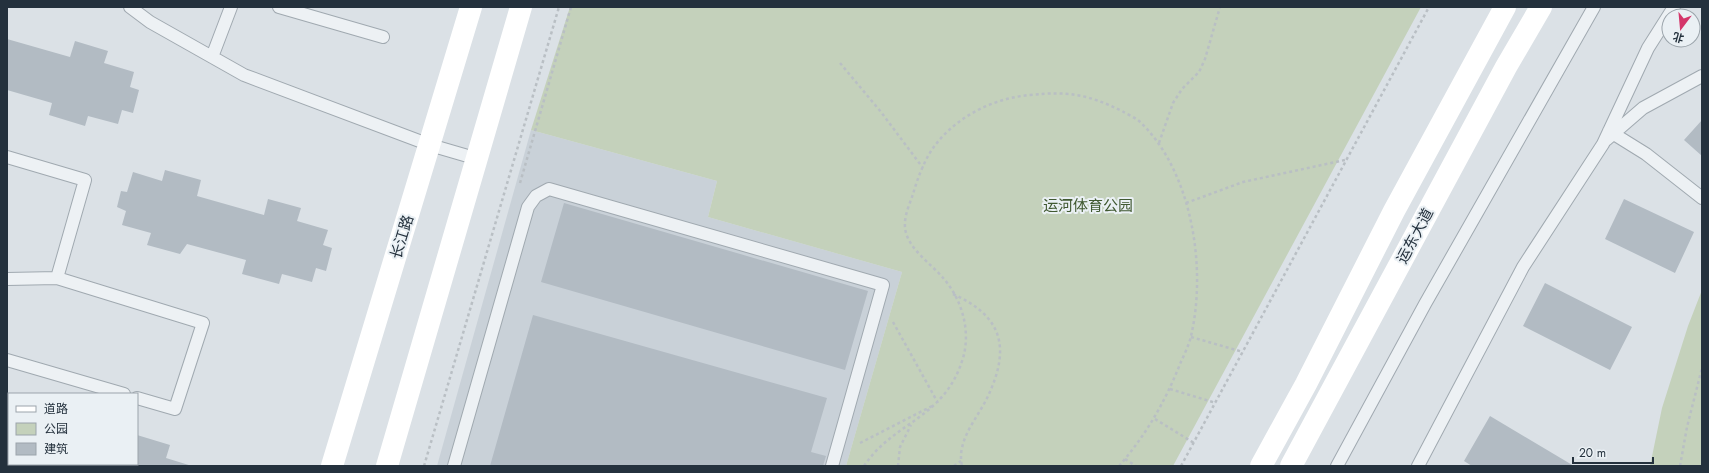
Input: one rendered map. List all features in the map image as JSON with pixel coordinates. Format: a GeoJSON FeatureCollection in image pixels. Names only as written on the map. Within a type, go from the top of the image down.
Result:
{"type":"FeatureCollection","features":[{"type":"Feature","properties":{"kind":"main road","name":"长江路"},"geometry":{"type":"LineString","coordinates":[[332,466],[471,7]]}},
{"type":"Feature","properties":{"kind":"main road"},"geometry":{"type":"LineString","coordinates":[[387,466],[478,159],[521,7]]}},
{"type":"Feature","properties":{"kind":"main road","name":"运东大道"},"geometry":{"type":"LineString","coordinates":[[1261,466],[1306,384],[1394,211],[1506,7]]}},
{"type":"Feature","properties":{"kind":"main road","name":"运东大道"},"geometry":{"type":"LineString","coordinates":[[1291,466],[1506,67],[1541,7]]}},
{"type":"Feature","properties":{"kind":"lane"},"geometry":{"type":"LineString","coordinates":[[130,7],[150,22],[244,75],[430,145],[478,159]]}},
{"type":"Feature","properties":{"kind":"lane"},"geometry":{"type":"LineString","coordinates":[[212,57],[231,7]]}},
{"type":"Feature","properties":{"kind":"lane"},"geometry":{"type":"LineString","coordinates":[[280,7],[383,37]]}},
{"type":"Feature","properties":{"kind":"lane"},"geometry":{"type":"LineString","coordinates":[[1337,466],[1425,304],[1594,7]]}},
{"type":"Feature","properties":{"kind":"lane"},"geometry":{"type":"LineString","coordinates":[[1611,133],[1648,48],[1674,7]]}},
{"type":"Feature","properties":{"kind":"lane"},"geometry":{"type":"LineString","coordinates":[[1418,466],[1523,267],[1602,144],[1611,133],[1643,108],[1702,76]]}},
{"type":"Feature","properties":{"kind":"lane"},"geometry":{"type":"LineString","coordinates":[[1611,133],[1646,154],[1702,198]]}},
{"type":"Feature","properties":{"kind":"lane"},"geometry":{"type":"LineString","coordinates":[[7,157],[85,180],[57,278]]}},
{"type":"Feature","properties":{"kind":"lane"},"geometry":{"type":"LineString","coordinates":[[454,466],[528,207],[536,196],[549,189],[883,285],[833,461]]}},
{"type":"Feature","properties":{"kind":"lane"},"geometry":{"type":"LineString","coordinates":[[7,279],[57,278],[203,323],[176,409],[138,398]]}},
{"type":"Feature","properties":{"kind":"lane"},"geometry":{"type":"LineString","coordinates":[[7,360],[121,393]]}},
{"type":"Feature","properties":{"kind":"path"},"geometry":{"type":"LineString","coordinates":[[424,466],[559,7]]}},
{"type":"Feature","properties":{"kind":"path"},"geometry":{"type":"LineString","coordinates":[[1158,143],[1173,103],[1182,89],[1199,72],[1205,58],[1220,7]]}},
{"type":"Feature","properties":{"kind":"path"},"geometry":{"type":"LineString","coordinates":[[1182,466],[1429,7]]}},
{"type":"Feature","properties":{"kind":"path"},"geometry":{"type":"LineString","coordinates":[[840,62],[881,112],[923,168]]}},
{"type":"Feature","properties":{"kind":"path"},"geometry":{"type":"LineString","coordinates":[[864,466],[884,443],[911,425],[939,402],[955,379],[964,356],[966,330],[960,306],[945,280],[908,240],[904,224],[918,178],[934,146],[952,127],[977,110],[1021,96],[1058,92],[1097,98],[1137,119],[1158,143],[1174,172],[1186,203],[1195,244],[1197,290],[1191,337],[1170,389],[1155,419],[1119,466]]}},
{"type":"Feature","properties":{"kind":"path"},"geometry":{"type":"LineString","coordinates":[[1186,203],[1243,182],[1346,160]]}},
{"type":"Feature","properties":{"kind":"path"},"geometry":{"type":"LineString","coordinates":[[953,294],[971,302],[980,309],[996,328],[1000,342],[999,364],[992,387],[962,446],[962,466]]}},
{"type":"Feature","properties":{"kind":"path"},"geometry":{"type":"LineString","coordinates":[[879,298],[939,402]]}},
{"type":"Feature","properties":{"kind":"path"},"geometry":{"type":"LineString","coordinates":[[1191,337],[1243,352]]}},
{"type":"Feature","properties":{"kind":"path"},"geometry":{"type":"LineString","coordinates":[[1680,466],[1687,428],[1702,368]]}},
{"type":"Feature","properties":{"kind":"path"},"geometry":{"type":"LineString","coordinates":[[1170,389],[1216,403]]}},
{"type":"Feature","properties":{"kind":"path"},"geometry":{"type":"LineString","coordinates":[[833,461],[939,402]]}},
{"type":"Feature","properties":{"kind":"path"},"geometry":{"type":"LineString","coordinates":[[1155,419],[1194,443]]}},
{"type":"Feature","properties":{"kind":"path"},"geometry":{"type":"LineString","coordinates":[[898,466],[900,447],[911,425]]}},
{"type":"Feature","properties":{"kind":"path"},"geometry":{"type":"LineString","coordinates":[[1125,459],[1136,466]]}},
{"type":"Feature","properties":{"kind":"path"},"geometry":{"type":"LineString","coordinates":[[954,466],[961,461]]}},
{"type":"Feature","properties":{"kind":"shaded area"},"geometry":{"type":"Polygon","coordinates":[[[531,130],[717,181],[708,217],[902,272],[846,466],[437,466],[531,130]]]}},
{"type":"Feature","properties":{"kind":"green space","name":"运河体育公园"},"geometry":{"type":"Polygon","coordinates":[[[570,7],[1421,7],[1173,466],[846,466],[902,272],[708,217],[717,181],[531,130],[570,7]]]}},
{"type":"Feature","properties":{"kind":"green space"},"geometry":{"type":"Polygon","coordinates":[[[1702,290],[1702,466],[1650,466],[1662,408],[1688,326],[1702,290]]]}},
{"type":"Feature","properties":{"kind":"building"},"geometry":{"type":"Polygon","coordinates":[[[7,39],[70,57],[75,41],[108,51],[104,63],[134,72],[130,87],[139,90],[133,113],[122,110],[118,124],[88,116],[85,126],[49,115],[52,103],[7,90],[7,39]]]}},
{"type":"Feature","properties":{"kind":"building"},"geometry":{"type":"Polygon","coordinates":[[[1702,120],[1702,156],[1684,140],[1702,120]]]}},
{"type":"Feature","properties":{"kind":"building"},"geometry":{"type":"Polygon","coordinates":[[[165,170],[201,180],[197,196],[264,215],[268,199],[301,208],[297,221],[328,230],[323,245],[332,248],[326,271],[316,268],[312,282],[282,274],[279,284],[242,274],[246,260],[187,244],[180,254],[147,245],[151,233],[122,225],[126,211],[117,207],[121,191],[127,192],[133,172],[162,181],[165,170]]]}},
{"type":"Feature","properties":{"kind":"building"},"geometry":{"type":"Polygon","coordinates":[[[1624,199],[1694,232],[1675,273],[1605,239],[1624,199]]]}},
{"type":"Feature","properties":{"kind":"building"},"geometry":{"type":"Polygon","coordinates":[[[564,203],[868,291],[845,370],[541,282],[564,203]]]}},
{"type":"Feature","properties":{"kind":"building"},"geometry":{"type":"Polygon","coordinates":[[[1545,283],[1632,327],[1610,370],[1523,326],[1545,283]]]}},
{"type":"Feature","properties":{"kind":"building"},"geometry":{"type":"Polygon","coordinates":[[[533,315],[827,398],[811,452],[826,456],[823,466],[490,466],[533,315]]]}},
{"type":"Feature","properties":{"kind":"building"},"geometry":{"type":"Polygon","coordinates":[[[8,411],[8,465],[138,465],[138,435],[170,445],[166,458],[192,466],[7,466],[8,411]]]}},
{"type":"Feature","properties":{"kind":"building"},"geometry":{"type":"Polygon","coordinates":[[[1490,416],[1574,466],[1472,466],[1464,461],[1490,416]]]}}]}
